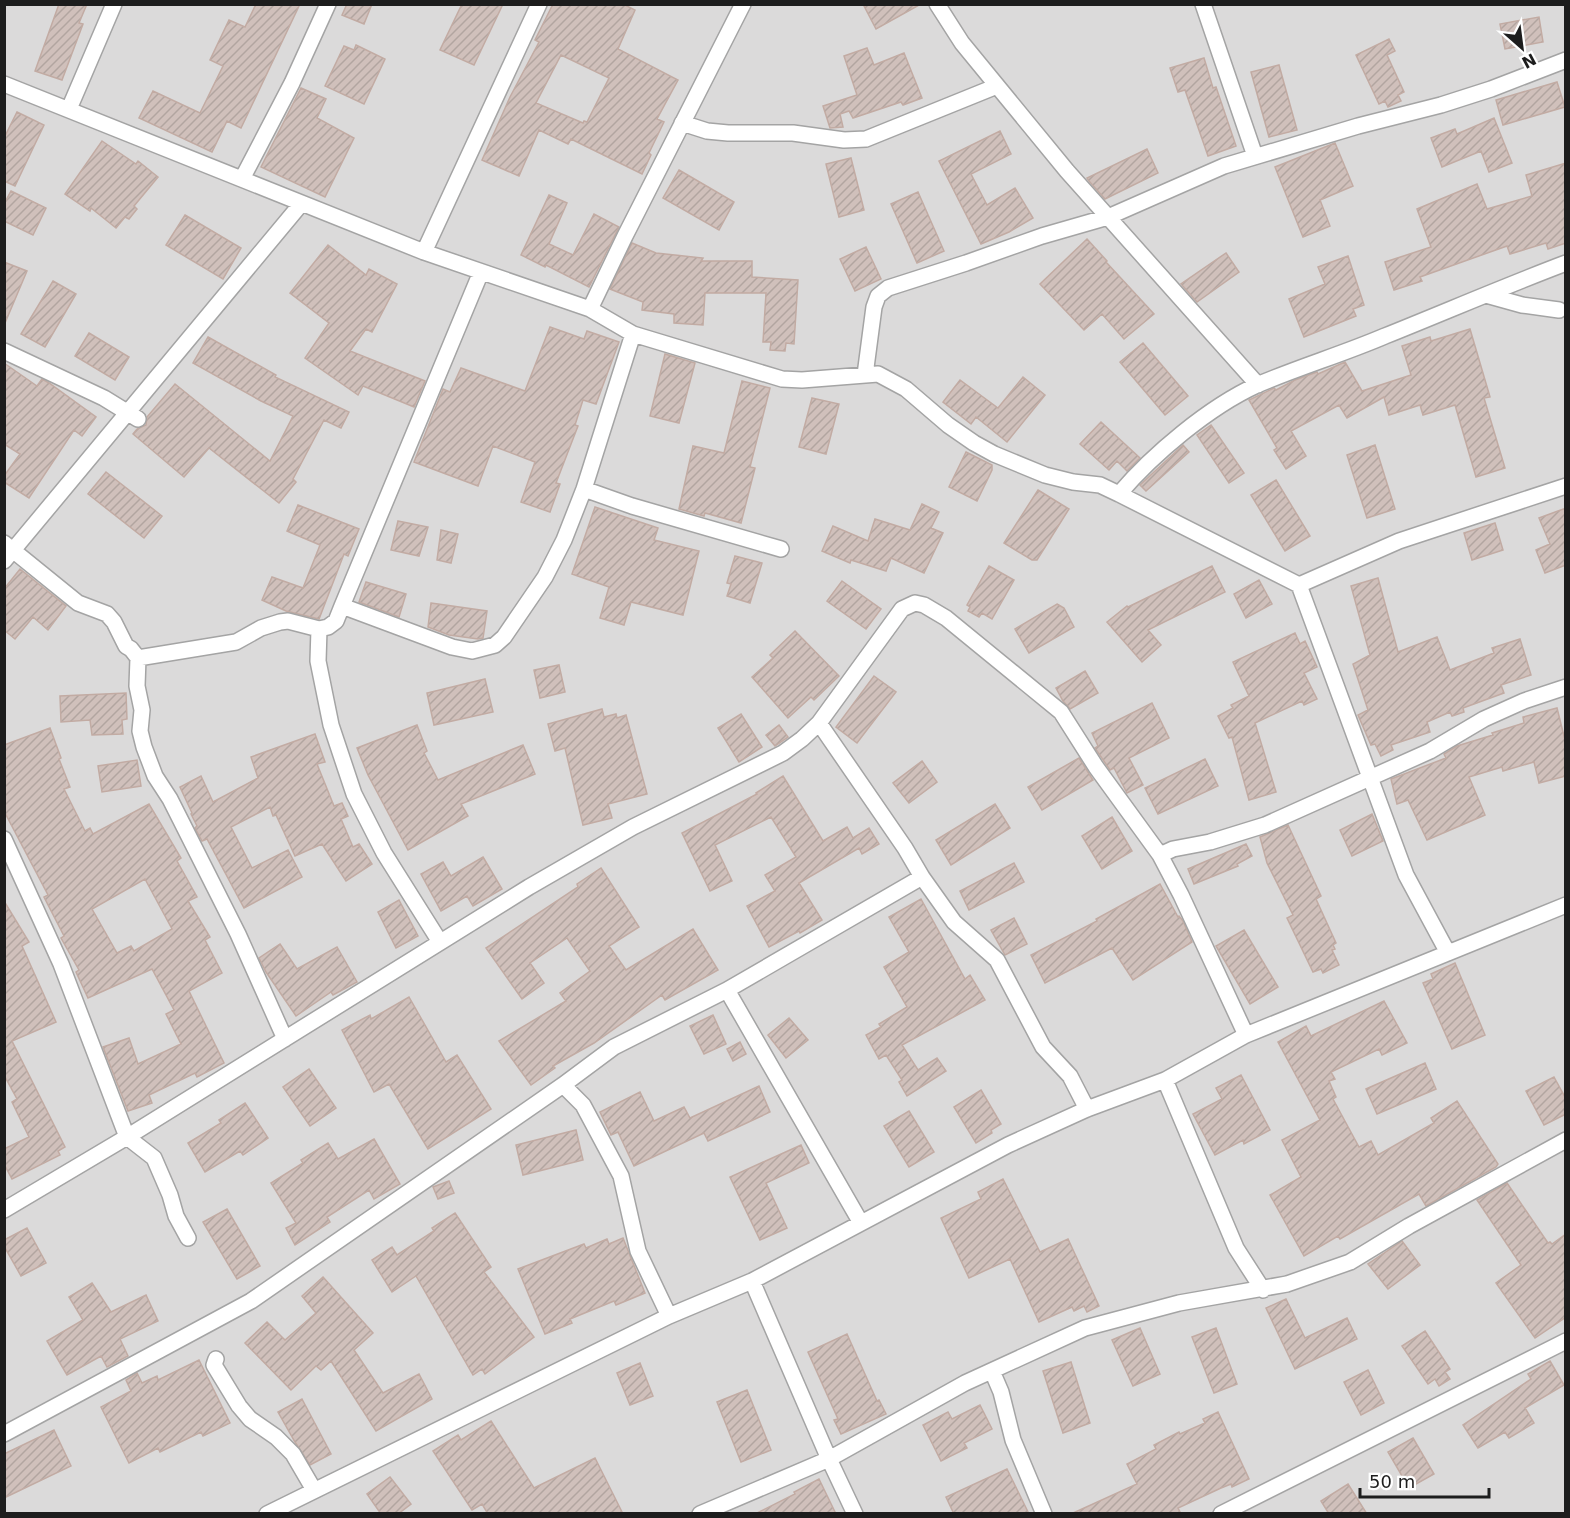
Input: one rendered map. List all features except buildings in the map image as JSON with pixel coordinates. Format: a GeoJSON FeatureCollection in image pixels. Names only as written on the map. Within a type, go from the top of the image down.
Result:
{"type":"FeatureCollection","features":[{"type":"Feature","properties":{"kind":"street"},"geometry":{"type":"LineString","coordinates":[[69,109],[114,4]]}},
{"type":"Feature","properties":{"kind":"street"},"geometry":{"type":"LineString","coordinates":[[242,179],[292,83],[328,4]]}},
{"type":"Feature","properties":{"kind":"street"},"geometry":{"type":"LineString","coordinates":[[424,252],[538,4]]}},
{"type":"Feature","properties":{"kind":"street"},"geometry":{"type":"LineString","coordinates":[[590,309],[743,4]]}},
{"type":"Feature","properties":{"kind":"street"},"geometry":{"type":"LineString","coordinates":[[938,4],[962,43],[997,86],[1108,217],[1258,385]]}},
{"type":"Feature","properties":{"kind":"street"},"geometry":{"type":"LineString","coordinates":[[1203,4],[1255,156]]}},
{"type":"Feature","properties":{"kind":"street"},"geometry":{"type":"LineString","coordinates":[[865,375],[874,307],[878,296],[888,288],[1042,236],[1108,217],[1194,177],[1255,156],[1441,105],[1491,89],[1566,60]]}},
{"type":"Feature","properties":{"kind":"street"},"geometry":{"type":"LineString","coordinates":[[4,84],[424,252],[590,309],[633,334],[782,379],[801,380],[878,374],[906,389],[948,425],[994,454],[1045,475],[1073,482],[1100,485],[1299,585],[1406,875],[1448,953]]}},
{"type":"Feature","properties":{"kind":"street"},"geometry":{"type":"LineString","coordinates":[[682,123],[707,131],[728,133],[793,133],[844,140],[866,139],[997,86]]}},
{"type":"Feature","properties":{"kind":"street"},"geometry":{"type":"LineString","coordinates":[[285,1039],[238,934],[170,799],[155,776],[140,731],[142,711],[137,686],[138,658],[126,646],[108,614],[78,603],[7,551],[133,416],[301,204]]}},
{"type":"Feature","properties":{"kind":"street"},"geometry":{"type":"LineString","coordinates":[[1119,494],[1133,476],[1205,417],[1234,397],[1258,385],[1566,262]]}},
{"type":"Feature","properties":{"kind":"street"},"geometry":{"type":"LineString","coordinates":[[138,658],[236,642],[261,628],[280,622],[288,621],[319,629],[332,625],[342,606],[481,272]]}},
{"type":"Feature","properties":{"kind":"street"},"geometry":{"type":"LineString","coordinates":[[1486,295],[1522,305],[1559,310]]}},
{"type":"Feature","properties":{"kind":"street"},"geometry":{"type":"LineString","coordinates":[[342,606],[452,647],[472,651],[495,645],[513,625],[545,577],[564,540],[584,489],[633,334]]}},
{"type":"Feature","properties":{"kind":"street"},"geometry":{"type":"LineString","coordinates":[[4,351],[95,394],[133,416]]}},
{"type":"Feature","properties":{"kind":"street"},"geometry":{"type":"LineString","coordinates":[[1299,585],[1399,541],[1566,486]]}},
{"type":"Feature","properties":{"kind":"street"},"geometry":{"type":"LineString","coordinates":[[584,489],[632,506],[781,549]]}},
{"type":"Feature","properties":{"kind":"street"},"geometry":{"type":"LineString","coordinates":[[4,1210],[128,1137],[529,886],[633,827],[783,753],[802,740],[819,723],[903,609],[915,603],[924,605],[946,618],[1061,712],[1096,767],[1160,855],[1246,1035]]}},
{"type":"Feature","properties":{"kind":"street"},"geometry":{"type":"LineString","coordinates":[[319,629],[318,661],[331,725],[354,794],[384,853],[440,942]]}},
{"type":"Feature","properties":{"kind":"street"},"geometry":{"type":"LineString","coordinates":[[1160,855],[1173,849],[1210,842],[1265,825],[1430,751],[1484,719],[1524,701],[1566,687]]}},
{"type":"Feature","properties":{"kind":"street"},"geometry":{"type":"LineString","coordinates":[[819,723],[954,922],[997,960],[1043,1047],[1070,1076],[1087,1109]]}},
{"type":"Feature","properties":{"kind":"street"},"geometry":{"type":"LineString","coordinates":[[4,839],[61,964],[128,1137],[154,1158],[170,1195],[176,1216],[188,1238]]}},
{"type":"Feature","properties":{"kind":"street"},"geometry":{"type":"LineString","coordinates":[[4,1434],[251,1301],[563,1086],[614,1047],[727,990],[922,878]]}},
{"type":"Feature","properties":{"kind":"street"},"geometry":{"type":"LineString","coordinates":[[267,1514],[669,1316],[752,1281],[1008,1145],[1087,1109],[1165,1080],[1246,1035],[1566,906]]}},
{"type":"Feature","properties":{"kind":"street"},"geometry":{"type":"LineString","coordinates":[[727,990],[861,1223]]}},
{"type":"Feature","properties":{"kind":"street"},"geometry":{"type":"LineString","coordinates":[[1165,1080],[1236,1248],[1263,1290]]}},
{"type":"Feature","properties":{"kind":"street"},"geometry":{"type":"LineString","coordinates":[[563,1086],[583,1105],[621,1176],[638,1251],[669,1316]]}},
{"type":"Feature","properties":{"kind":"street"},"geometry":{"type":"LineString","coordinates":[[700,1514],[829,1459],[965,1383],[1085,1329],[1179,1303],[1287,1284],[1350,1262],[1409,1226],[1566,1140]]}},
{"type":"Feature","properties":{"kind":"street"},"geometry":{"type":"LineString","coordinates":[[752,1281],[855,1514]]}},
{"type":"Feature","properties":{"kind":"street"},"geometry":{"type":"LineString","coordinates":[[1221,1514],[1566,1341]]}},
{"type":"Feature","properties":{"kind":"street"},"geometry":{"type":"LineString","coordinates":[[216,1359],[214,1365],[239,1406],[250,1419],[276,1437],[293,1455],[314,1490]]}},
{"type":"Feature","properties":{"kind":"street"},"geometry":{"type":"LineString","coordinates":[[992,1371],[1001,1392],[1013,1440],[1044,1514]]}},
{"type":"Feature","properties":{"kind":"shaded area"},"geometry":{"type":"Polygon","coordinates":[[[5,5],[1565,5],[1565,1513],[5,1513],[5,5]]]}}]}
